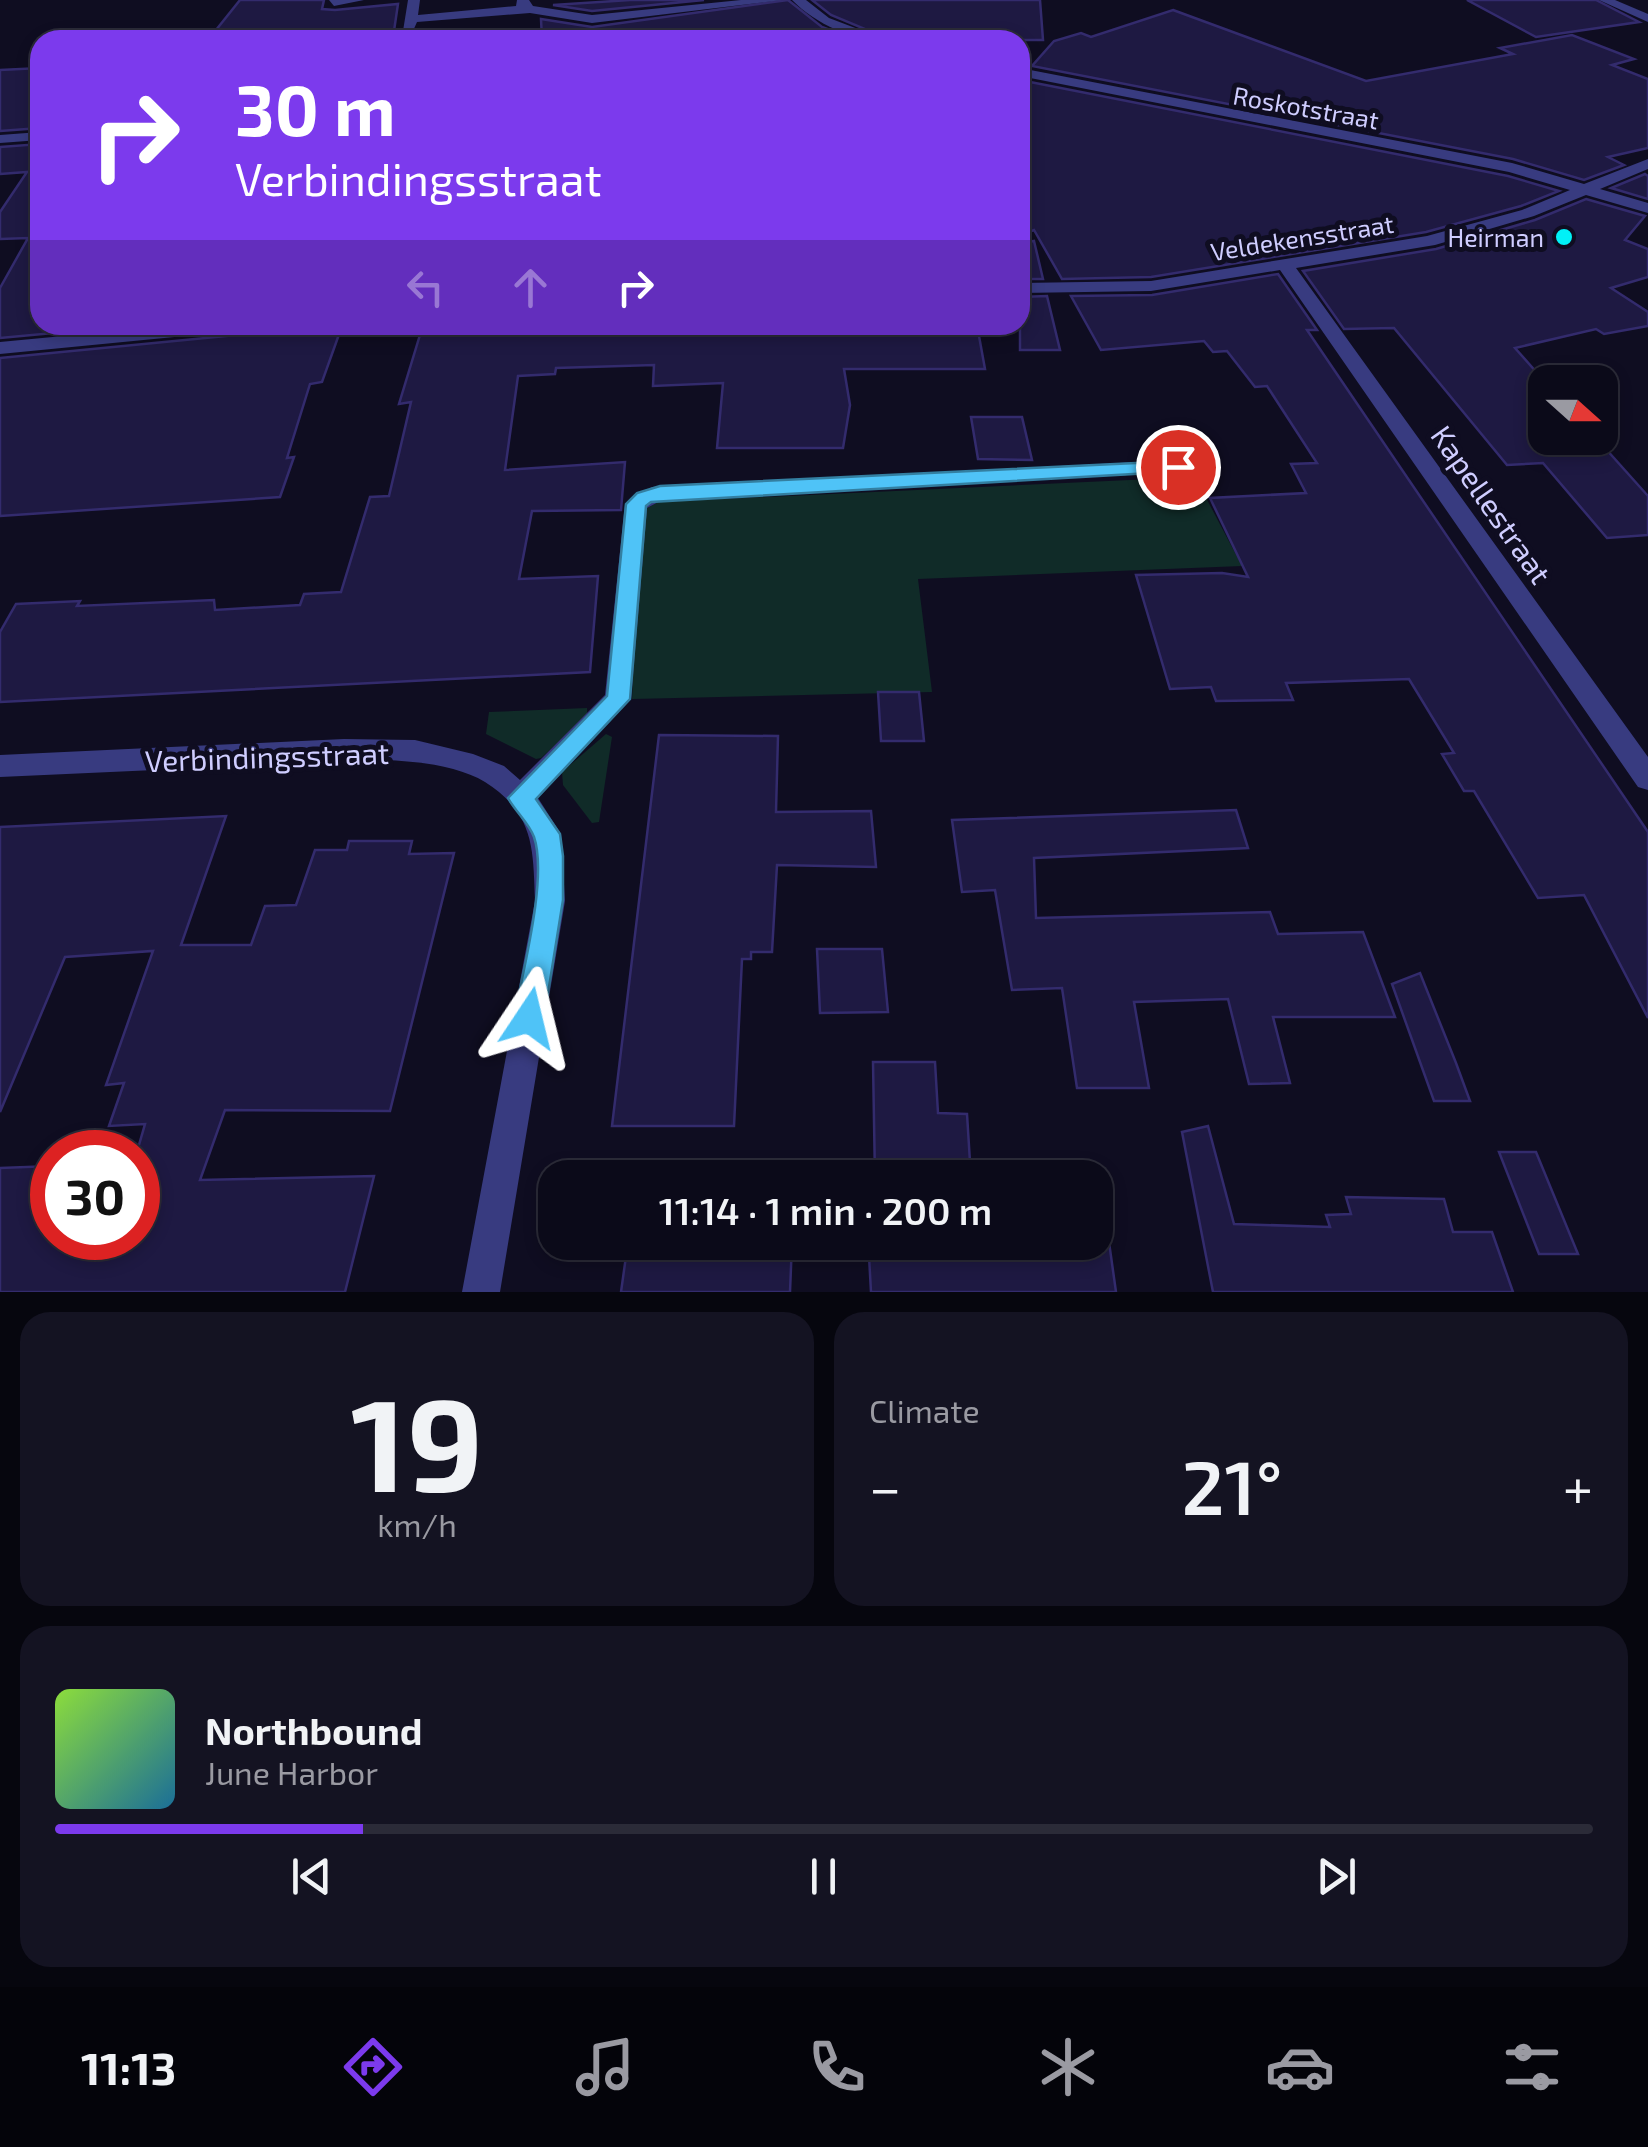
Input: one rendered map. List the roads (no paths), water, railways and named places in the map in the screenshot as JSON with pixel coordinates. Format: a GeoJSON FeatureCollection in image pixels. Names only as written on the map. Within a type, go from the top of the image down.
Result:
{"type":"FeatureCollection","features":[{"type":"Feature","properties":{"kind":"street"},"geometry":{"type":"LineString","coordinates":[[334,2],[358,0]]}},
{"type":"Feature","properties":{"kind":"street"},"geometry":{"type":"LineString","coordinates":[[409,30],[414,0]]}},
{"type":"Feature","properties":{"kind":"street"},"geometry":{"type":"LineString","coordinates":[[411,18],[526,4],[592,19],[776,0]]}},
{"type":"Feature","properties":{"kind":"street"},"geometry":{"type":"LineString","coordinates":[[798,0],[826,21],[853,30]]}},
{"type":"Feature","properties":{"kind":"street"},"geometry":{"type":"LineString","coordinates":[[1605,0],[1648,18]]}},
{"type":"Feature","properties":{"kind":"street","name":"Roskotstraat"},"geometry":{"type":"LineString","coordinates":[[1030,74],[1512,168],[1648,208]]}},
{"type":"Feature","properties":{"kind":"street"},"geometry":{"type":"LineString","coordinates":[[0,139],[30,137]]}},
{"type":"Feature","properties":{"kind":"street","name":"Veldekensstraat"},"geometry":{"type":"LineString","coordinates":[[1030,288],[1150,286],[1429,241],[1528,212],[1648,164]]}},
{"type":"Feature","properties":{"kind":"street","name":"Kapellestraat"},"geometry":{"type":"LineString","coordinates":[[1285,265],[1648,778]]}},
{"type":"Feature","properties":{"kind":"street"},"geometry":{"type":"LineString","coordinates":[[0,348],[133,335]]}},
{"type":"Feature","properties":{"kind":"street"},"geometry":{"type":"LineString","coordinates":[[521,798],[618,699],[636,504],[644,497],[660,492],[1178,467]]}},
{"type":"Feature","properties":{"kind":"street","name":"Verbindingsstraat"},"geometry":{"type":"LineString","coordinates":[[0,766],[344,750],[415,751],[494,774],[521,798],[546,834],[550,900],[482,1292]]}},
{"type":"Feature","properties":{"kind":"place","name":"Heirman"},"geometry":{"type":"Point","coordinates":[1564,237]}}]}
